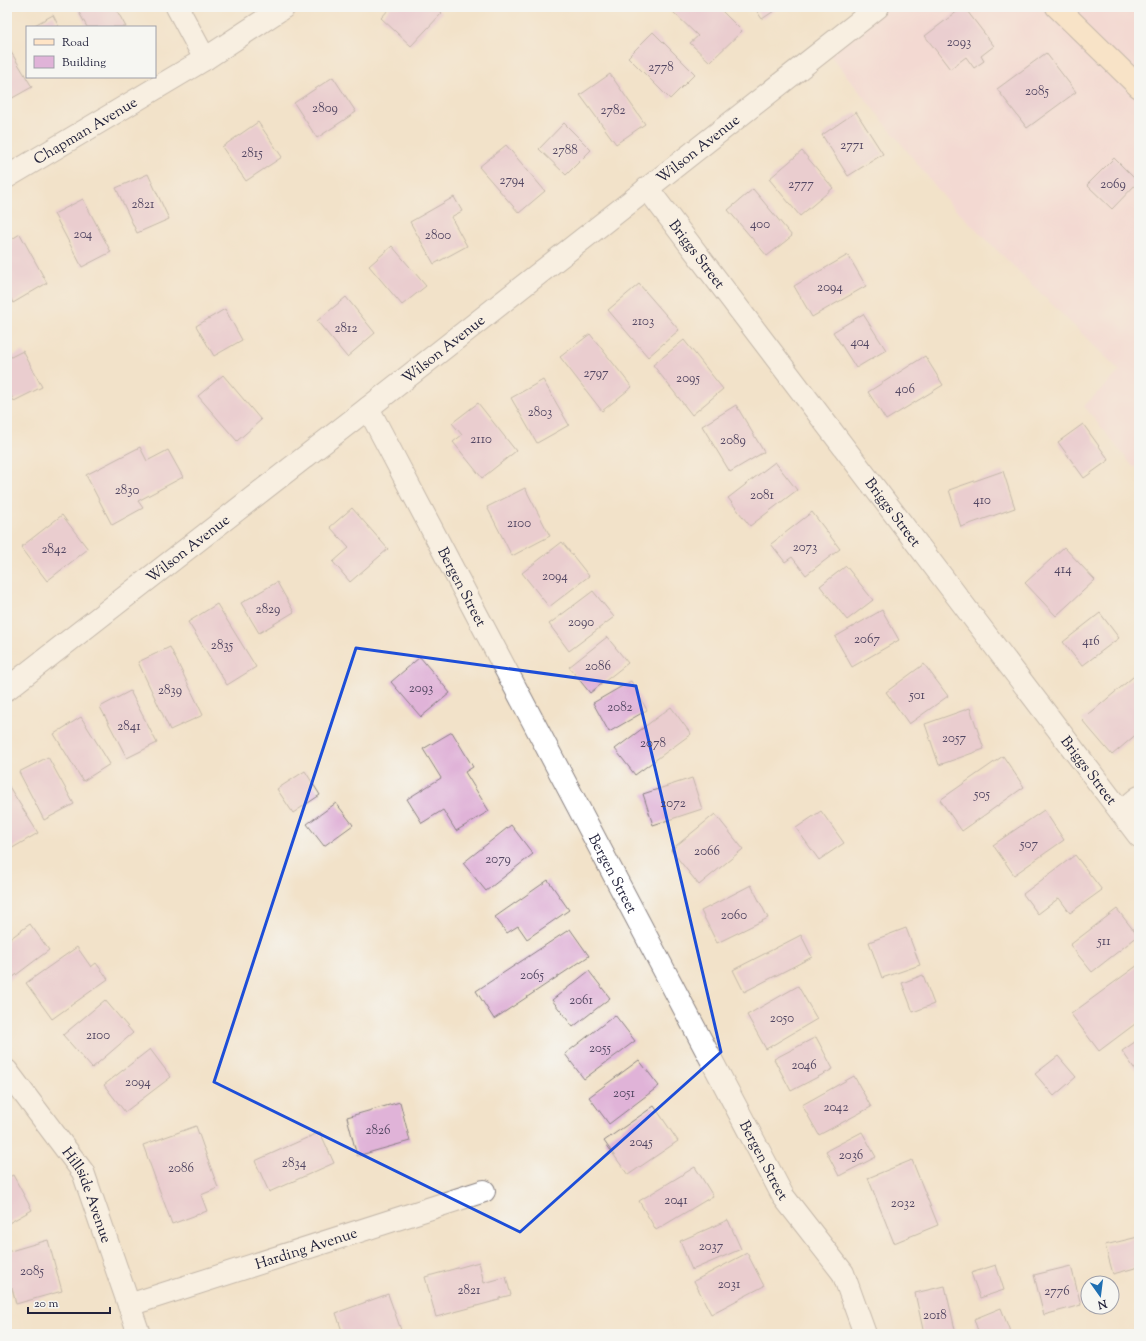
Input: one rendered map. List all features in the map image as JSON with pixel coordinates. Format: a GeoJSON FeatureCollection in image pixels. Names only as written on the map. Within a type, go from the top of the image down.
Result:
{"type":"FeatureCollection","features":[{"type":"Feature","properties":{"kind":"main road"},"geometry":{"type":"LineString","coordinates":[[1057,7],[1139,87]]}},
{"type":"Feature","properties":{"kind":"street"},"geometry":{"type":"LineString","coordinates":[[177,7],[205,59]]}},
{"type":"Feature","properties":{"kind":"street","name":"Chapman Avenue"},"geometry":{"type":"LineString","coordinates":[[7,177],[205,59],[284,7]]}},
{"type":"Feature","properties":{"kind":"street","name":"Wilson Avenue"},"geometry":{"type":"LineString","coordinates":[[7,689],[368,408],[878,7]]}},
{"type":"Feature","properties":{"kind":"street","name":"Briggs Street"},"geometry":{"type":"LineString","coordinates":[[648,188],[1139,836]]}},
{"type":"Feature","properties":{"kind":"street","name":"Bergen Street"},"geometry":{"type":"LineString","coordinates":[[368,408],[784,1196],[843,1272],[865,1334]]}},
{"type":"Feature","properties":{"kind":"street"},"geometry":{"type":"LineString","coordinates":[[1121,812],[1139,797]]}},
{"type":"Feature","properties":{"kind":"street","name":"Hillside Avenue"},"geometry":{"type":"LineString","coordinates":[[9,1078],[83,1172],[140,1334]]}},
{"type":"Feature","properties":{"kind":"street","name":"Harding Avenue"},"geometry":{"type":"LineString","coordinates":[[129,1305],[484,1191]]}},
{"type":"Feature","properties":{"kind":"highlighted area"},"geometry":{"type":"Polygon","coordinates":[[[356,648],[636,686],[721,1052],[520,1232],[214,1082],[356,648]]]}},
{"type":"Feature","properties":{"kind":"shaded area"},"geometry":{"type":"Polygon","coordinates":[[[873,7],[1139,7],[1139,463],[1134,468],[1084,406],[1120,371],[948,202],[830,55],[873,7]]]}},
{"type":"Feature","properties":{"kind":"building"},"geometry":{"type":"Polygon","coordinates":[[[76,7],[115,7],[125,26],[86,26],[76,7]]]}},
{"type":"Feature","properties":{"kind":"building"},"geometry":{"type":"Polygon","coordinates":[[[391,7],[436,7],[442,13],[411,46],[381,18],[391,7]]]}},
{"type":"Feature","properties":{"kind":"building"},"geometry":{"type":"Polygon","coordinates":[[[672,7],[718,7],[742,31],[710,62],[690,43],[698,36],[670,9],[672,7]]]}},
{"type":"Feature","properties":{"kind":"building"},"geometry":{"type":"Polygon","coordinates":[[[754,7],[780,7],[762,19],[754,7]]]}},
{"type":"Feature","properties":{"kind":"building"},"geometry":{"type":"Polygon","coordinates":[[[963,7],[994,46],[981,56],[984,61],[974,68],[966,57],[950,69],[925,36],[963,7]]]}},
{"type":"Feature","properties":{"kind":"building"},"geometry":{"type":"Polygon","coordinates":[[[53,15],[58,26],[33,26],[53,15]]]}},
{"type":"Feature","properties":{"kind":"building"},"geometry":{"type":"Polygon","coordinates":[[[653,32],[695,74],[670,99],[628,57],[653,32]]]}},
{"type":"Feature","properties":{"kind":"building"},"geometry":{"type":"Polygon","coordinates":[[[7,47],[8,47],[32,87],[7,101],[7,47]]]}},
{"type":"Feature","properties":{"kind":"building"},"geometry":{"type":"Polygon","coordinates":[[[1046,53],[1076,92],[1027,128],[997,89],[1046,53]]]}},
{"type":"Feature","properties":{"kind":"building"},"geometry":{"type":"Polygon","coordinates":[[[610,74],[645,124],[616,144],[580,95],[610,74]]]}},
{"type":"Feature","properties":{"kind":"building"},"geometry":{"type":"Polygon","coordinates":[[[333,77],[356,112],[317,138],[294,103],[333,77]]]}},
{"type":"Feature","properties":{"kind":"building"},"geometry":{"type":"Polygon","coordinates":[[[856,112],[883,154],[848,176],[822,135],[856,112]]]}},
{"type":"Feature","properties":{"kind":"building"},"geometry":{"type":"Polygon","coordinates":[[[258,122],[282,157],[246,181],[222,147],[258,122]]]}},
{"type":"Feature","properties":{"kind":"building"},"geometry":{"type":"Polygon","coordinates":[[[564,123],[591,150],[566,175],[539,149],[564,123]]]}},
{"type":"Feature","properties":{"kind":"building"},"geometry":{"type":"Polygon","coordinates":[[[506,145],[545,191],[519,213],[479,167],[506,145]]]}},
{"type":"Feature","properties":{"kind":"building"},"geometry":{"type":"Polygon","coordinates":[[[802,151],[833,188],[800,216],[769,179],[802,151]]]}},
{"type":"Feature","properties":{"kind":"building"},"geometry":{"type":"Polygon","coordinates":[[[1114,158],[1138,182],[1112,209],[1087,185],[1114,158]]]}},
{"type":"Feature","properties":{"kind":"building"},"geometry":{"type":"Polygon","coordinates":[[[148,174],[169,219],[137,233],[116,188],[148,174]]]}},
{"type":"Feature","properties":{"kind":"building"},"geometry":{"type":"Polygon","coordinates":[[[753,189],[792,236],[767,256],[728,210],[753,189]]]}},
{"type":"Feature","properties":{"kind":"building"},"geometry":{"type":"Polygon","coordinates":[[[454,197],[462,211],[451,217],[467,246],[434,264],[410,222],[454,197]]]}},
{"type":"Feature","properties":{"kind":"building"},"geometry":{"type":"Polygon","coordinates":[[[83,199],[111,252],[82,267],[54,214],[83,199]]]}},
{"type":"Feature","properties":{"kind":"building"},"geometry":{"type":"Polygon","coordinates":[[[20,234],[47,283],[13,303],[7,291],[7,242],[20,234]]]}},
{"type":"Feature","properties":{"kind":"building"},"geometry":{"type":"Polygon","coordinates":[[[392,246],[426,286],[402,305],[369,266],[392,246]]]}},
{"type":"Feature","properties":{"kind":"building"},"geometry":{"type":"Polygon","coordinates":[[[848,255],[866,286],[812,317],[794,286],[848,255]]]}},
{"type":"Feature","properties":{"kind":"building"},"geometry":{"type":"Polygon","coordinates":[[[639,284],[679,330],[648,357],[608,310],[639,284]]]}},
{"type":"Feature","properties":{"kind":"building"},"geometry":{"type":"Polygon","coordinates":[[[346,297],[375,333],[347,357],[317,321],[346,297]]]}},
{"type":"Feature","properties":{"kind":"building"},"geometry":{"type":"Polygon","coordinates":[[[225,309],[242,340],[214,356],[196,326],[225,309]]]}},
{"type":"Feature","properties":{"kind":"building"},"geometry":{"type":"Polygon","coordinates":[[[863,314],[886,350],[856,368],[833,332],[863,314]]]}},
{"type":"Feature","properties":{"kind":"building"},"geometry":{"type":"Polygon","coordinates":[[[590,334],[632,387],[602,411],[560,357],[590,334]]]}},
{"type":"Feature","properties":{"kind":"building"},"geometry":{"type":"Polygon","coordinates":[[[684,340],[723,389],[692,415],[653,365],[684,340]]]}},
{"type":"Feature","properties":{"kind":"building"},"geometry":{"type":"Polygon","coordinates":[[[23,351],[42,387],[14,401],[7,388],[7,359],[23,351]]]}},
{"type":"Feature","properties":{"kind":"building"},"geometry":{"type":"Polygon","coordinates":[[[925,356],[943,385],[886,420],[868,392],[925,356]]]}},
{"type":"Feature","properties":{"kind":"building"},"geometry":{"type":"Polygon","coordinates":[[[223,375],[261,420],[237,441],[198,396],[223,375]]]}},
{"type":"Feature","properties":{"kind":"building"},"geometry":{"type":"Polygon","coordinates":[[[543,380],[569,425],[537,443],[511,398],[543,380]]]}},
{"type":"Feature","properties":{"kind":"building"},"geometry":{"type":"Polygon","coordinates":[[[478,403],[516,451],[482,478],[453,442],[462,435],[452,423],[478,403]]]}},
{"type":"Feature","properties":{"kind":"building"},"geometry":{"type":"Polygon","coordinates":[[[736,405],[764,452],[730,472],[702,426],[736,405]]]}},
{"type":"Feature","properties":{"kind":"building"},"geometry":{"type":"Polygon","coordinates":[[[1083,424],[1109,460],[1084,478],[1058,442],[1083,424]]]}},
{"type":"Feature","properties":{"kind":"building"},"geometry":{"type":"Polygon","coordinates":[[[140,447],[147,461],[168,450],[183,477],[138,501],[143,508],[112,525],[86,475],[140,447]]]}},
{"type":"Feature","properties":{"kind":"building"},"geometry":{"type":"Polygon","coordinates":[[[775,462],[797,490],[750,526],[728,498],[775,462]]]}},
{"type":"Feature","properties":{"kind":"building"},"geometry":{"type":"Polygon","coordinates":[[[1003,471],[1015,508],[961,527],[949,490],[1003,471]]]}},
{"type":"Feature","properties":{"kind":"building"},"geometry":{"type":"Polygon","coordinates":[[[525,488],[550,536],[512,556],[487,507],[525,488]]]}},
{"type":"Feature","properties":{"kind":"building"},"geometry":{"type":"Polygon","coordinates":[[[352,508],[388,549],[350,582],[333,562],[349,548],[330,527],[352,508]]]}},
{"type":"Feature","properties":{"kind":"building"},"geometry":{"type":"Polygon","coordinates":[[[812,512],[840,549],[806,575],[792,557],[785,562],[771,544],[812,512]]]}},
{"type":"Feature","properties":{"kind":"building"},"geometry":{"type":"Polygon","coordinates":[[[62,515],[88,549],[47,581],[21,547],[62,515]]]}},
{"type":"Feature","properties":{"kind":"building"},"geometry":{"type":"Polygon","coordinates":[[[562,542],[589,576],[549,607],[522,573],[562,542]]]}},
{"type":"Feature","properties":{"kind":"building"},"geometry":{"type":"Polygon","coordinates":[[[1064,547],[1095,580],[1056,616],[1025,583],[1064,547]]]}},
{"type":"Feature","properties":{"kind":"building"},"geometry":{"type":"Polygon","coordinates":[[[846,566],[873,600],[847,620],[820,586],[846,566]]]}},
{"type":"Feature","properties":{"kind":"building"},"geometry":{"type":"Polygon","coordinates":[[[277,582],[294,612],[259,633],[241,603],[277,582]]]}},
{"type":"Feature","properties":{"kind":"building"},"geometry":{"type":"Polygon","coordinates":[[[593,591],[614,617],[569,651],[549,624],[593,591]]]}},
{"type":"Feature","properties":{"kind":"building"},"geometry":{"type":"Polygon","coordinates":[[[217,604],[256,667],[227,685],[188,622],[217,604]]]}},
{"type":"Feature","properties":{"kind":"building"},"geometry":{"type":"Polygon","coordinates":[[[882,610],[899,640],[852,667],[835,637],[882,610]]]}},
{"type":"Feature","properties":{"kind":"building"},"geometry":{"type":"Polygon","coordinates":[[[1100,613],[1119,638],[1082,666],[1063,642],[1100,613]]]}},
{"type":"Feature","properties":{"kind":"building"},"geometry":{"type":"Polygon","coordinates":[[[607,637],[628,663],[590,693],[569,667],[607,637]]]}},
{"type":"Feature","properties":{"kind":"building"},"geometry":{"type":"Polygon","coordinates":[[[170,647],[203,715],[170,730],[138,662],[170,647]]]}},
{"type":"Feature","properties":{"kind":"building"},"geometry":{"type":"Polygon","coordinates":[[[420,657],[450,693],[421,717],[391,682],[420,657]]]}},
{"type":"Feature","properties":{"kind":"building"},"geometry":{"type":"Polygon","coordinates":[[[924,664],[948,696],[909,724],[886,692],[924,664]]]}},
{"type":"Feature","properties":{"kind":"building"},"geometry":{"type":"Polygon","coordinates":[[[1139,672],[1139,732],[1112,755],[1082,720],[1139,672]]]}},
{"type":"Feature","properties":{"kind":"building"},"geometry":{"type":"Polygon","coordinates":[[[631,681],[647,710],[609,732],[593,703],[631,681]]]}},
{"type":"Feature","properties":{"kind":"building"},"geometry":{"type":"Polygon","coordinates":[[[130,691],[157,743],[127,758],[100,707],[130,691]]]}},
{"type":"Feature","properties":{"kind":"building"},"geometry":{"type":"Polygon","coordinates":[[[671,707],[691,734],[635,775],[615,749],[671,707]]]}},
{"type":"Feature","properties":{"kind":"building"},"geometry":{"type":"Polygon","coordinates":[[[970,708],[984,749],[939,765],[925,724],[970,708]]]}},
{"type":"Feature","properties":{"kind":"building"},"geometry":{"type":"Polygon","coordinates":[[[81,717],[110,764],[83,781],[54,734],[81,717]]]}},
{"type":"Feature","properties":{"kind":"building"},"geometry":{"type":"Polygon","coordinates":[[[452,732],[473,767],[465,772],[489,811],[456,831],[443,810],[422,823],[407,799],[441,778],[423,749],[452,732]]]}},
{"type":"Feature","properties":{"kind":"building"},"geometry":{"type":"Polygon","coordinates":[[[1003,756],[1024,787],[962,831],[940,800],[1003,756]]]}},
{"type":"Feature","properties":{"kind":"building"},"geometry":{"type":"Polygon","coordinates":[[[48,757],[74,804],[44,820],[19,772],[48,757]]]}},
{"type":"Feature","properties":{"kind":"building"},"geometry":{"type":"Polygon","coordinates":[[[305,771],[320,795],[293,813],[277,789],[305,771]]]}},
{"type":"Feature","properties":{"kind":"building"},"geometry":{"type":"Polygon","coordinates":[[[692,778],[702,809],[653,825],[643,794],[692,778]]]}},
{"type":"Feature","properties":{"kind":"building"},"geometry":{"type":"Polygon","coordinates":[[[8,785],[38,833],[9,850],[7,847],[8,785]]]}},
{"type":"Feature","properties":{"kind":"building"},"geometry":{"type":"Polygon","coordinates":[[[336,803],[353,825],[324,846],[307,824],[336,803]]]}},
{"type":"Feature","properties":{"kind":"building"},"geometry":{"type":"Polygon","coordinates":[[[1044,810],[1064,840],[1014,875],[993,845],[1044,810]]]}},
{"type":"Feature","properties":{"kind":"building"},"geometry":{"type":"Polygon","coordinates":[[[821,811],[844,843],[819,860],[796,828],[821,811]]]}},
{"type":"Feature","properties":{"kind":"building"},"geometry":{"type":"Polygon","coordinates":[[[715,814],[743,849],[699,885],[671,850],[715,814]]]}},
{"type":"Feature","properties":{"kind":"building"},"geometry":{"type":"Polygon","coordinates":[[[511,825],[533,854],[486,891],[463,863],[511,825]]]}},
{"type":"Feature","properties":{"kind":"building"},"geometry":{"type":"Polygon","coordinates":[[[1075,855],[1102,890],[1070,913],[1059,898],[1038,914],[1023,894],[1075,855]]]}},
{"type":"Feature","properties":{"kind":"building"},"geometry":{"type":"Polygon","coordinates":[[[548,880],[569,910],[527,939],[518,926],[507,933],[495,917],[548,880]]]}},
{"type":"Feature","properties":{"kind":"building"},"geometry":{"type":"Polygon","coordinates":[[[751,885],[768,918],[717,943],[701,911],[751,885]]]}},
{"type":"Feature","properties":{"kind":"building"},"geometry":{"type":"Polygon","coordinates":[[[1117,909],[1138,936],[1092,972],[1070,945],[1117,909]]]}},
{"type":"Feature","properties":{"kind":"building"},"geometry":{"type":"Polygon","coordinates":[[[30,924],[49,950],[8,981],[7,941],[30,924]]]}},
{"type":"Feature","properties":{"kind":"building"},"geometry":{"type":"Polygon","coordinates":[[[906,928],[920,965],[882,978],[869,942],[906,928]]]}},
{"type":"Feature","properties":{"kind":"building"},"geometry":{"type":"Polygon","coordinates":[[[570,929],[589,956],[494,1019],[476,991],[570,929]]]}},
{"type":"Feature","properties":{"kind":"building"},"geometry":{"type":"Polygon","coordinates":[[[801,935],[812,957],[744,992],[733,970],[801,935]]]}},
{"type":"Feature","properties":{"kind":"building"},"geometry":{"type":"Polygon","coordinates":[[[77,947],[91,967],[96,963],[108,979],[52,1019],[26,983],[77,947]]]}},
{"type":"Feature","properties":{"kind":"building"},"geometry":{"type":"Polygon","coordinates":[[[1138,965],[1139,1021],[1099,1051],[1071,1014],[1138,965]]]}},
{"type":"Feature","properties":{"kind":"building"},"geometry":{"type":"Polygon","coordinates":[[[589,971],[610,998],[573,1027],[552,1000],[589,971]]]}},
{"type":"Feature","properties":{"kind":"building"},"geometry":{"type":"Polygon","coordinates":[[[923,975],[934,1004],[913,1012],[902,983],[923,975]]]}},
{"type":"Feature","properties":{"kind":"building"},"geometry":{"type":"Polygon","coordinates":[[[798,986],[817,1019],[766,1049],[747,1015],[798,986]]]}},
{"type":"Feature","properties":{"kind":"building"},"geometry":{"type":"Polygon","coordinates":[[[105,1000],[133,1033],[92,1068],[63,1035],[105,1000]]]}},
{"type":"Feature","properties":{"kind":"building"},"geometry":{"type":"Polygon","coordinates":[[[615,1015],[635,1041],[584,1079],[565,1054],[615,1015]]]}},
{"type":"Feature","properties":{"kind":"building"},"geometry":{"type":"Polygon","coordinates":[[[816,1037],[833,1069],[791,1091],[774,1059],[816,1037]]]}},
{"type":"Feature","properties":{"kind":"building"},"geometry":{"type":"Polygon","coordinates":[[[1139,1039],[1139,1075],[1122,1051],[1139,1039]]]}},
{"type":"Feature","properties":{"kind":"building"},"geometry":{"type":"Polygon","coordinates":[[[150,1049],[171,1077],[125,1112],[104,1085],[150,1049]]]}},
{"type":"Feature","properties":{"kind":"building"},"geometry":{"type":"Polygon","coordinates":[[[1058,1056],[1076,1077],[1054,1096],[1035,1074],[1058,1056]]]}},
{"type":"Feature","properties":{"kind":"building"},"geometry":{"type":"Polygon","coordinates":[[[639,1060],[659,1086],[609,1124],[589,1097],[639,1060]]]}},
{"type":"Feature","properties":{"kind":"building"},"geometry":{"type":"Polygon","coordinates":[[[854,1076],[871,1107],[819,1135],[802,1105],[854,1076]]]}},
{"type":"Feature","properties":{"kind":"building"},"geometry":{"type":"Polygon","coordinates":[[[400,1102],[410,1141],[357,1156],[347,1117],[400,1102]]]}},
{"type":"Feature","properties":{"kind":"building"},"geometry":{"type":"Polygon","coordinates":[[[654,1106],[678,1141],[628,1175],[604,1141],[654,1106]]]}},
{"type":"Feature","properties":{"kind":"building"},"geometry":{"type":"Polygon","coordinates":[[[196,1126],[218,1188],[201,1195],[207,1211],[172,1224],[143,1145],[196,1126]]]}},
{"type":"Feature","properties":{"kind":"building"},"geometry":{"type":"Polygon","coordinates":[[[320,1132],[334,1163],[269,1192],[255,1161],[320,1132]]]}},
{"type":"Feature","properties":{"kind":"building"},"geometry":{"type":"Polygon","coordinates":[[[862,1132],[876,1157],[839,1176],[826,1151],[862,1132]]]}},
{"type":"Feature","properties":{"kind":"building"},"geometry":{"type":"Polygon","coordinates":[[[912,1160],[938,1225],[894,1243],[868,1178],[912,1160]]]}},
{"type":"Feature","properties":{"kind":"building"},"geometry":{"type":"Polygon","coordinates":[[[695,1167],[713,1196],[656,1230],[639,1201],[695,1167]]]}},
{"type":"Feature","properties":{"kind":"building"},"geometry":{"type":"Polygon","coordinates":[[[13,1175],[32,1210],[7,1224],[7,1178],[13,1175]]]}},
{"type":"Feature","properties":{"kind":"building"},"geometry":{"type":"Polygon","coordinates":[[[728,1220],[741,1249],[692,1270],[680,1241],[728,1220]]]}},
{"type":"Feature","properties":{"kind":"building"},"geometry":{"type":"Polygon","coordinates":[[[1138,1237],[1139,1267],[1113,1274],[1105,1245],[1138,1237]]]}},
{"type":"Feature","properties":{"kind":"building"},"geometry":{"type":"Polygon","coordinates":[[[48,1240],[62,1291],[16,1304],[12,1288],[7,1289],[7,1252],[48,1240]]]}},
{"type":"Feature","properties":{"kind":"building"},"geometry":{"type":"Polygon","coordinates":[[[747,1253],[764,1286],[711,1314],[694,1281],[747,1253]]]}},
{"type":"Feature","properties":{"kind":"building"},"geometry":{"type":"Polygon","coordinates":[[[479,1262],[484,1283],[506,1277],[511,1295],[499,1298],[499,1300],[436,1317],[425,1277],[479,1262]]]}},
{"type":"Feature","properties":{"kind":"building"},"geometry":{"type":"Polygon","coordinates":[[[996,1265],[1004,1290],[980,1298],[971,1273],[996,1265]]]}},
{"type":"Feature","properties":{"kind":"building"},"geometry":{"type":"Polygon","coordinates":[[[1071,1266],[1080,1305],[1044,1315],[1034,1275],[1071,1266]]]}},
{"type":"Feature","properties":{"kind":"building"},"geometry":{"type":"Polygon","coordinates":[[[945,1286],[956,1334],[924,1334],[915,1293],[945,1286]]]}},
{"type":"Feature","properties":{"kind":"building"},"geometry":{"type":"Polygon","coordinates":[[[388,1294],[401,1330],[391,1334],[343,1334],[336,1313],[388,1294]]]}},
{"type":"Feature","properties":{"kind":"building"},"geometry":{"type":"Polygon","coordinates":[[[1001,1308],[1011,1334],[979,1334],[974,1319],[1001,1308]]]}}]}
